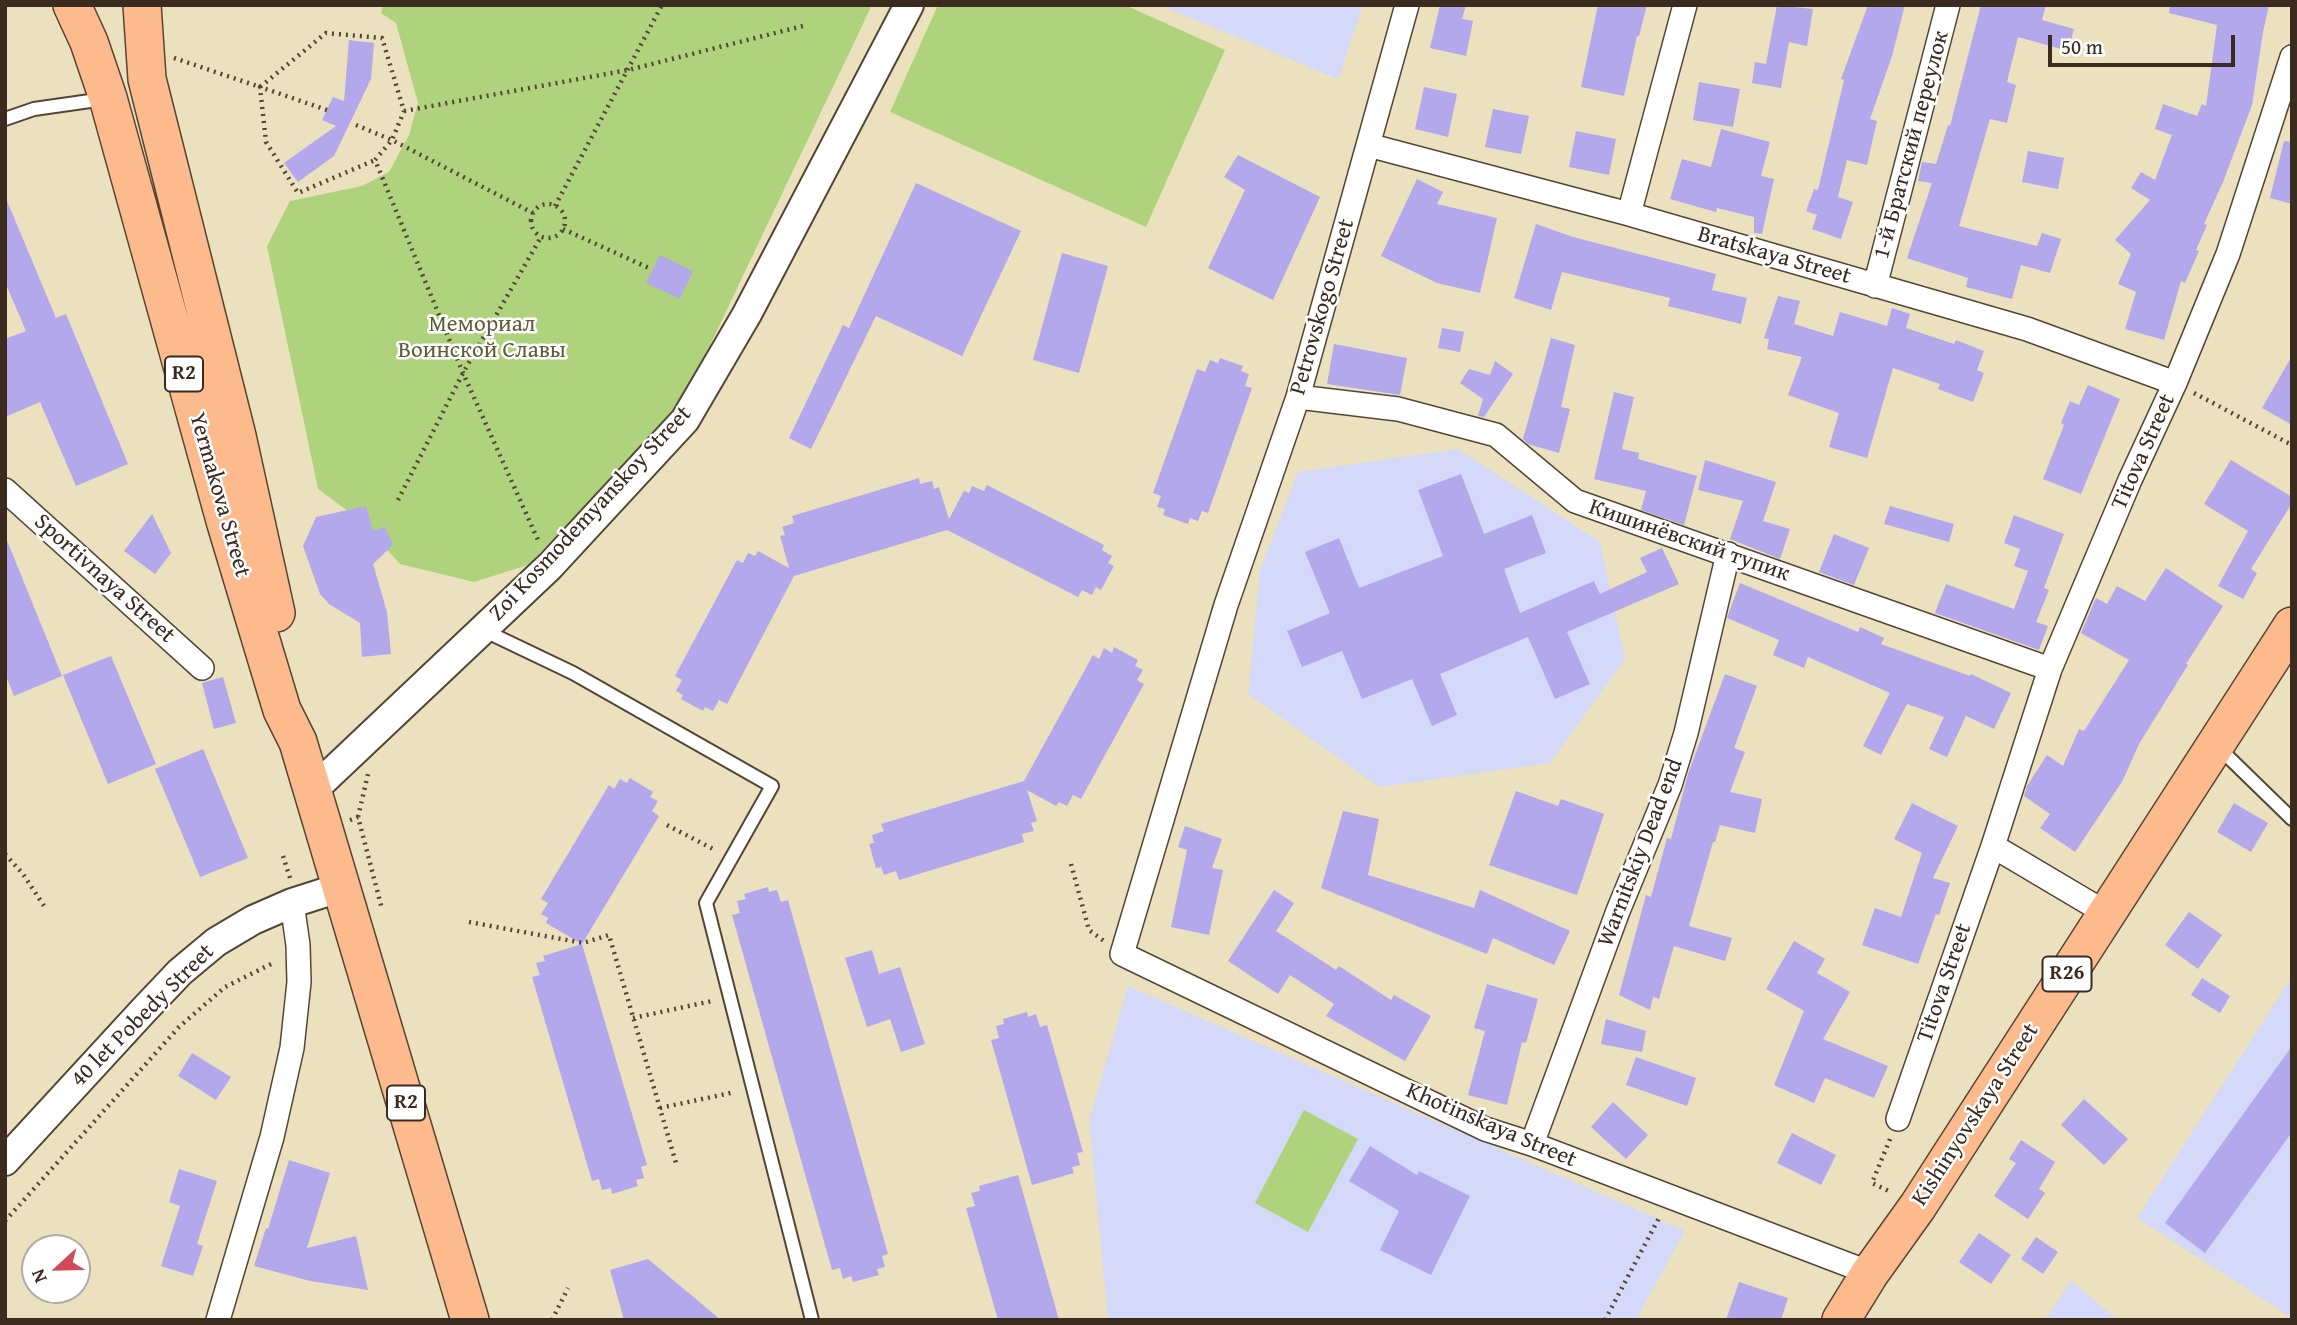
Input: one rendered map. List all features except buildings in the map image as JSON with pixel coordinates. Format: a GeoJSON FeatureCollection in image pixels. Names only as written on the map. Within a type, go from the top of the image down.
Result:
{"type":"FeatureCollection","features":[{"type":"Feature","properties":{"kind":"main road","name":"Yermakova Street"},"geometry":{"type":"LineString","coordinates":[[72,5],[89,42],[108,98],[226,524],[282,710],[298,742],[470,1320]]}},
{"type":"Feature","properties":{"kind":"main road","name":"Yermakova Street"},"geometry":{"type":"LineString","coordinates":[[142,5],[147,79],[237,436],[296,707],[298,742]]}},
{"type":"Feature","properties":{"kind":"main road","name":"Kishinyovskaya Street"},"geometry":{"type":"LineString","coordinates":[[1841,1320],[2292,626]]}},
{"type":"Feature","properties":{"kind":"street","name":"Zoi Kosmodemyanskoy Street"},"geometry":{"type":"LineString","coordinates":[[312,791],[550,566],[685,420],[747,314],[909,5]]}},
{"type":"Feature","properties":{"kind":"street","name":"Petrovskogo Street"},"geometry":{"type":"LineString","coordinates":[[1122,954],[1226,605],[1298,397],[1407,5]]}},
{"type":"Feature","properties":{"kind":"street"},"geometry":{"type":"LineString","coordinates":[[1629,214],[1685,5]]}},
{"type":"Feature","properties":{"kind":"street","name":"1-й Братский переулок"},"geometry":{"type":"LineString","coordinates":[[1875,286],[1948,5]]}},
{"type":"Feature","properties":{"kind":"street","name":"Titova Street"},"geometry":{"type":"LineString","coordinates":[[1898,1119],[1993,846],[2050,669],[2130,480],[2175,383],[2228,254],[2292,57]]}},
{"type":"Feature","properties":{"kind":"street","name":"Bratskaya Street"},"geometry":{"type":"LineString","coordinates":[[1368,145],[1629,214],[2027,329],[2175,383]]}},
{"type":"Feature","properties":{"kind":"street","name":"Кишинёвский тупик"},"geometry":{"type":"LineString","coordinates":[[1298,397],[1398,409],[1496,435],[1575,501],[2050,669]]}},
{"type":"Feature","properties":{"kind":"street","name":"Sportivnaya Street"},"geometry":{"type":"LineString","coordinates":[[5,490],[202,668]]}},
{"type":"Feature","properties":{"kind":"street","name":"Warnitskiy Dead end"},"geometry":{"type":"LineString","coordinates":[[1532,1144],[1618,911],[1670,785],[1686,733],[1728,554]]}},
{"type":"Feature","properties":{"kind":"street"},"geometry":{"type":"LineString","coordinates":[[1993,846],[2106,913]]}},
{"type":"Feature","properties":{"kind":"street","name":"40 let Pobedy Street"},"geometry":{"type":"LineString","coordinates":[[5,1161],[180,972],[216,942],[253,920],[292,903],[342,887]]}},
{"type":"Feature","properties":{"kind":"street"},"geometry":{"type":"LineString","coordinates":[[218,1320],[272,1137],[292,1048],[299,982],[298,945],[292,903]]}},
{"type":"Feature","properties":{"kind":"street","name":"Khotinskaya Street"},"geometry":{"type":"LineString","coordinates":[[1122,954],[1485,1129],[1532,1144],[1870,1273]]}},
{"type":"Feature","properties":{"kind":"lane"},"geometry":{"type":"LineString","coordinates":[[5,119],[34,109],[108,98]]}},
{"type":"Feature","properties":{"kind":"lane"},"geometry":{"type":"LineString","coordinates":[[483,630],[573,673],[772,786],[706,903],[812,1320]]}},
{"type":"Feature","properties":{"kind":"lane"},"geometry":{"type":"LineString","coordinates":[[2216,744],[2292,819]]}},
{"type":"Feature","properties":{"kind":"path"},"geometry":{"type":"LineString","coordinates":[[555,206],[662,5]]}},
{"type":"Feature","properties":{"kind":"path"},"geometry":{"type":"LineString","coordinates":[[404,111],[628,70],[807,25]]}},
{"type":"Feature","properties":{"kind":"path"},"geometry":{"type":"LineString","coordinates":[[326,33],[382,38],[404,111],[392,140],[375,160],[298,192],[266,142],[260,87],[326,33]]}},
{"type":"Feature","properties":{"kind":"path"},"geometry":{"type":"LineString","coordinates":[[147,79],[168,57],[327,110]]}},
{"type":"Feature","properties":{"kind":"path"},"geometry":{"type":"LineString","coordinates":[[356,125],[392,140],[533,213]]}},
{"type":"Feature","properties":{"kind":"path"},"geometry":{"type":"LineString","coordinates":[[375,160],[463,373],[538,540]]}},
{"type":"Feature","properties":{"kind":"path"},"geometry":{"type":"LineString","coordinates":[[545,205],[555,206],[563,213],[563,229],[556,236],[541,237],[531,224],[533,213],[545,205]]}},
{"type":"Feature","properties":{"kind":"path"},"geometry":{"type":"LineString","coordinates":[[563,229],[651,269]]}},
{"type":"Feature","properties":{"kind":"path"},"geometry":{"type":"LineString","coordinates":[[398,500],[463,373],[541,237]]}},
{"type":"Feature","properties":{"kind":"path"},"geometry":{"type":"LineString","coordinates":[[2175,383],[2292,445]]}},
{"type":"Feature","properties":{"kind":"path"},"geometry":{"type":"LineString","coordinates":[[358,817],[368,774]]}},
{"type":"Feature","properties":{"kind":"path"},"geometry":{"type":"LineString","coordinates":[[667,825],[731,859]]}},
{"type":"Feature","properties":{"kind":"path"},"geometry":{"type":"LineString","coordinates":[[5,854],[23,874],[46,909]]}},
{"type":"Feature","properties":{"kind":"path"},"geometry":{"type":"LineString","coordinates":[[1072,864],[1089,930],[1122,954]]}},
{"type":"Feature","properties":{"kind":"path"},"geometry":{"type":"LineString","coordinates":[[469,922],[583,943],[609,935],[676,1163]]}},
{"type":"Feature","properties":{"kind":"path"},"geometry":{"type":"LineString","coordinates":[[5,1221],[179,1027],[225,987],[278,960]]}},
{"type":"Feature","properties":{"kind":"path"},"geometry":{"type":"LineString","coordinates":[[633,1018],[730,997]]}},
{"type":"Feature","properties":{"kind":"path"},"geometry":{"type":"LineString","coordinates":[[660,1108],[753,1088]]}},
{"type":"Feature","properties":{"kind":"path"},"geometry":{"type":"LineString","coordinates":[[1872,1183],[1898,1119]]}},
{"type":"Feature","properties":{"kind":"path"},"geometry":{"type":"LineString","coordinates":[[1605,1320],[1670,1198]]}},
{"type":"Feature","properties":{"kind":"path"},"geometry":{"type":"LineString","coordinates":[[552,1320],[568,1288]]}},
{"type":"Feature","properties":{"kind":"shaded area"},"geometry":{"type":"Polygon","coordinates":[[[1159,5],[1363,5],[1338,79],[1159,5]]]}},
{"type":"Feature","properties":{"kind":"shaded area"},"geometry":{"type":"Polygon","coordinates":[[[1458,449],[1600,542],[1625,659],[1550,763],[1379,787],[1248,694],[1260,570],[1298,472],[1458,449]]]}},
{"type":"Feature","properties":{"kind":"shaded area"},"geometry":{"type":"Polygon","coordinates":[[[2292,979],[2292,1318],[2137,1218],[2292,979]]]}},
{"type":"Feature","properties":{"kind":"shaded area"},"geometry":{"type":"Polygon","coordinates":[[[1128,986],[1685,1231],[1636,1320],[1108,1320],[1089,1121],[1128,986]]]}},
{"type":"Feature","properties":{"kind":"shaded area"},"geometry":{"type":"Polygon","coordinates":[[[2071,1281],[2118,1320],[2045,1320],[2071,1281]]]}},
{"type":"Feature","properties":{"kind":"green space","name":"Мемориал Воинской Славы"},"geometry":{"type":"Polygon","coordinates":[[[383,5],[872,5],[680,408],[528,565],[474,582],[400,564],[360,520],[318,489],[267,246],[290,201],[362,186],[389,172],[409,135],[418,103],[396,23],[381,13],[383,5]]]}},
{"type":"Feature","properties":{"kind":"green space"},"geometry":{"type":"Polygon","coordinates":[[[938,5],[1125,5],[1225,50],[1146,227],[890,112],[938,5]]]}},
{"type":"Feature","properties":{"kind":"green space"},"geometry":{"type":"Polygon","coordinates":[[[1304,1110],[1358,1139],[1308,1232],[1255,1203],[1304,1110]]]}}]}
